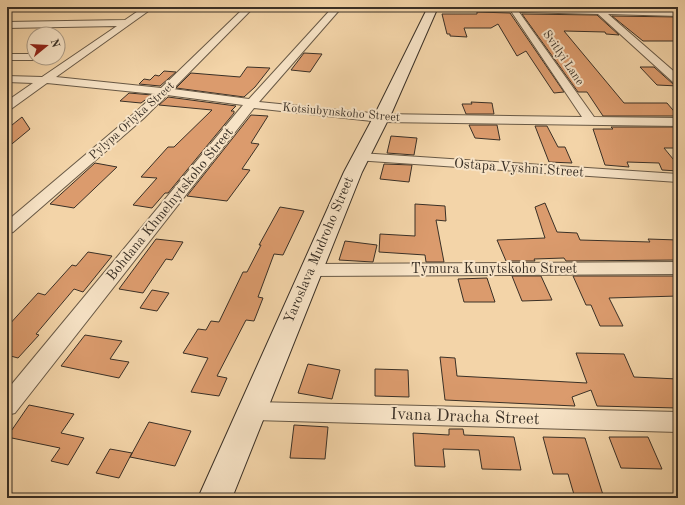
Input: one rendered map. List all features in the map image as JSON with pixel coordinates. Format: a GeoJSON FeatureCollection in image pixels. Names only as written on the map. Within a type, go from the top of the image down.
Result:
{"type":"FeatureCollection","features":[{"type":"Feature","properties":{"kind":"street"},"geometry":{"type":"LineString","coordinates":[[7,106],[150,7]]}},
{"type":"Feature","properties":{"kind":"street","name":"Pylypa Orlyka Street"},"geometry":{"type":"LineString","coordinates":[[7,229],[165,92],[250,7]]}},
{"type":"Feature","properties":{"kind":"street","name":"Bohdana Khmelnytskoho Street"},"geometry":{"type":"LineString","coordinates":[[7,406],[251,103],[338,7]]}},
{"type":"Feature","properties":{"kind":"street"},"geometry":{"type":"LineString","coordinates":[[433,7],[601,12],[678,12]]}},
{"type":"Feature","properties":{"kind":"street","name":"Yaroslava Mudroho Street"},"geometry":{"type":"LineString","coordinates":[[215,498],[310,270],[360,157],[381,118],[433,7]]}},
{"type":"Feature","properties":{"kind":"street","name":"Svitlyi Lane"},"geometry":{"type":"LineString","coordinates":[[514,10],[590,120]]}},
{"type":"Feature","properties":{"kind":"street"},"geometry":{"type":"LineString","coordinates":[[601,12],[678,81]]}},
{"type":"Feature","properties":{"kind":"street"},"geometry":{"type":"LineString","coordinates":[[7,25],[128,22]]}},
{"type":"Feature","properties":{"kind":"street"},"geometry":{"type":"LineString","coordinates":[[66,57],[81,56]]}},
{"type":"Feature","properties":{"kind":"street"},"geometry":{"type":"LineString","coordinates":[[7,57],[26,57]]}},
{"type":"Feature","properties":{"kind":"street","name":"Kotsiubynskoho Street"},"geometry":{"type":"LineString","coordinates":[[7,79],[45,79],[165,92],[251,103],[260,106],[381,118],[678,122]]}},
{"type":"Feature","properties":{"kind":"street","name":"Ostapa Vyshni Street"},"geometry":{"type":"LineString","coordinates":[[360,157],[678,178]]}},
{"type":"Feature","properties":{"kind":"street","name":"Tymura Kunytskoho Street"},"geometry":{"type":"LineString","coordinates":[[310,270],[678,268]]}},
{"type":"Feature","properties":{"kind":"street","name":"Ivana Dracha Street"},"geometry":{"type":"LineString","coordinates":[[251,411],[678,422]]}},
{"type":"Feature","properties":{"kind":"building"},"geometry":{"type":"Polygon","coordinates":[[[477,12],[510,13],[564,92],[554,93],[526,51],[517,56],[498,24],[491,28],[464,28],[467,37],[450,36],[450,34],[447,34],[442,14],[477,14],[477,12]]]}},
{"type":"Feature","properties":{"kind":"building"},"geometry":{"type":"Polygon","coordinates":[[[522,14],[597,15],[619,35],[606,34],[605,32],[564,31],[624,103],[667,103],[678,116],[603,116],[587,92],[578,92],[522,14]]]}},
{"type":"Feature","properties":{"kind":"building"},"geometry":{"type":"Polygon","coordinates":[[[612,16],[678,17],[678,41],[643,41],[612,16]]]}},
{"type":"Feature","properties":{"kind":"building"},"geometry":{"type":"Polygon","coordinates":[[[304,53],[322,54],[310,72],[291,70],[304,53]]]}},
{"type":"Feature","properties":{"kind":"building"},"geometry":{"type":"Polygon","coordinates":[[[247,67],[270,68],[255,87],[244,97],[176,88],[191,73],[240,77],[247,67]]]}},
{"type":"Feature","properties":{"kind":"building"},"geometry":{"type":"Polygon","coordinates":[[[640,67],[654,67],[673,84],[678,86],[657,85],[640,67]]]}},
{"type":"Feature","properties":{"kind":"building"},"geometry":{"type":"Polygon","coordinates":[[[164,71],[176,72],[160,86],[139,84],[144,79],[150,80],[155,75],[159,76],[164,71]]]}},
{"type":"Feature","properties":{"kind":"building"},"geometry":{"type":"Polygon","coordinates":[[[129,93],[152,95],[141,103],[120,101],[129,93]]]}},
{"type":"Feature","properties":{"kind":"building"},"geometry":{"type":"Polygon","coordinates":[[[168,97],[236,106],[231,111],[234,111],[234,113],[168,193],[165,193],[152,208],[133,205],[157,178],[141,177],[168,147],[174,147],[212,110],[159,105],[168,97]]]}},
{"type":"Feature","properties":{"kind":"building"},"geometry":{"type":"Polygon","coordinates":[[[471,102],[492,103],[494,114],[466,114],[462,104],[472,104],[471,102]]]}},
{"type":"Feature","properties":{"kind":"building"},"geometry":{"type":"Polygon","coordinates":[[[251,115],[268,116],[251,143],[259,144],[242,169],[250,170],[227,201],[187,196],[251,115]]]}},
{"type":"Feature","properties":{"kind":"building"},"geometry":{"type":"Polygon","coordinates":[[[22,117],[30,129],[7,148],[7,129],[22,117]]]}},
{"type":"Feature","properties":{"kind":"building"},"geometry":{"type":"Polygon","coordinates":[[[469,125],[497,125],[500,140],[475,138],[469,125]]]}},
{"type":"Feature","properties":{"kind":"building"},"geometry":{"type":"Polygon","coordinates":[[[535,126],[547,126],[558,147],[565,147],[572,163],[549,162],[535,126]]]}},
{"type":"Feature","properties":{"kind":"building"},"geometry":{"type":"Polygon","coordinates":[[[611,127],[678,127],[678,148],[664,148],[678,165],[678,171],[662,170],[659,163],[627,162],[629,167],[605,165],[593,129],[613,129],[611,127]]]}},
{"type":"Feature","properties":{"kind":"building"},"geometry":{"type":"Polygon","coordinates":[[[391,136],[417,138],[414,155],[387,153],[391,136]]]}},
{"type":"Feature","properties":{"kind":"building"},"geometry":{"type":"Polygon","coordinates":[[[95,163],[117,167],[74,208],[50,204],[95,163]]]}},
{"type":"Feature","properties":{"kind":"building"},"geometry":{"type":"Polygon","coordinates":[[[384,164],[412,165],[409,182],[380,179],[384,164]]]}},
{"type":"Feature","properties":{"kind":"building"},"geometry":{"type":"Polygon","coordinates":[[[545,203],[557,232],[577,233],[580,240],[650,242],[648,239],[678,240],[678,260],[566,261],[564,258],[534,259],[535,261],[506,261],[497,240],[545,238],[535,207],[545,203]]]}},
{"type":"Feature","properties":{"kind":"building"},"geometry":{"type":"Polygon","coordinates":[[[415,204],[445,206],[446,221],[436,220],[444,262],[426,262],[425,255],[379,252],[380,234],[415,236],[415,204]]]}},
{"type":"Feature","properties":{"kind":"building"},"geometry":{"type":"Polygon","coordinates":[[[280,207],[304,211],[283,255],[274,254],[258,297],[263,298],[254,321],[246,320],[217,376],[227,378],[219,396],[191,392],[208,358],[183,353],[198,329],[206,330],[211,321],[219,322],[243,272],[247,272],[261,245],[259,245],[280,207]]]}},
{"type":"Feature","properties":{"kind":"building"},"geometry":{"type":"Polygon","coordinates":[[[156,239],[183,242],[172,260],[166,259],[143,293],[119,289],[156,239]]]}},
{"type":"Feature","properties":{"kind":"building"},"geometry":{"type":"Polygon","coordinates":[[[345,241],[377,245],[373,262],[339,260],[345,241]]]}},
{"type":"Feature","properties":{"kind":"building"},"geometry":{"type":"Polygon","coordinates":[[[88,252],[112,256],[83,292],[74,289],[36,334],[39,335],[18,358],[7,355],[7,327],[38,293],[45,295],[72,265],[76,266],[88,252]]]}},
{"type":"Feature","properties":{"kind":"building"},"geometry":{"type":"Polygon","coordinates":[[[512,276],[541,276],[552,300],[522,301],[512,276]]]}},
{"type":"Feature","properties":{"kind":"building"},"geometry":{"type":"Polygon","coordinates":[[[573,276],[678,276],[678,296],[609,298],[623,326],[600,326],[591,305],[586,305],[573,276]]]}},
{"type":"Feature","properties":{"kind":"building"},"geometry":{"type":"Polygon","coordinates":[[[487,278],[495,302],[464,302],[458,279],[487,278]]]}},
{"type":"Feature","properties":{"kind":"building"},"geometry":{"type":"Polygon","coordinates":[[[152,290],[169,293],[157,311],[140,308],[152,290]]]}},
{"type":"Feature","properties":{"kind":"building"},"geometry":{"type":"Polygon","coordinates":[[[85,335],[122,341],[110,359],[129,362],[119,378],[61,366],[85,335]]]}},
{"type":"Feature","properties":{"kind":"building"},"geometry":{"type":"Polygon","coordinates":[[[576,353],[624,354],[634,377],[678,379],[678,408],[597,406],[591,390],[572,397],[575,406],[445,400],[440,357],[455,358],[457,376],[587,383],[576,353]]]}},
{"type":"Feature","properties":{"kind":"building"},"geometry":{"type":"Polygon","coordinates":[[[308,364],[340,370],[332,399],[298,393],[308,364]]]}},
{"type":"Feature","properties":{"kind":"building"},"geometry":{"type":"Polygon","coordinates":[[[375,369],[408,370],[409,397],[375,396],[375,369]]]}},
{"type":"Feature","properties":{"kind":"building"},"geometry":{"type":"Polygon","coordinates":[[[29,405],[74,414],[61,433],[84,438],[68,465],[51,461],[60,448],[7,437],[29,405]]]}},
{"type":"Feature","properties":{"kind":"building"},"geometry":{"type":"Polygon","coordinates":[[[149,422],[191,431],[175,466],[130,457],[149,422]]]}},
{"type":"Feature","properties":{"kind":"building"},"geometry":{"type":"Polygon","coordinates":[[[294,425],[328,427],[325,459],[290,458],[294,425]]]}},
{"type":"Feature","properties":{"kind":"building"},"geometry":{"type":"Polygon","coordinates":[[[449,429],[463,429],[464,435],[514,437],[521,470],[482,469],[479,450],[443,449],[445,467],[415,466],[413,433],[449,435],[449,429]]]}},
{"type":"Feature","properties":{"kind":"building"},"geometry":{"type":"Polygon","coordinates":[[[543,437],[585,438],[604,498],[575,498],[568,474],[553,474],[543,437]]]}},
{"type":"Feature","properties":{"kind":"building"},"geometry":{"type":"Polygon","coordinates":[[[609,437],[648,437],[662,469],[621,468],[609,437]]]}},
{"type":"Feature","properties":{"kind":"building"},"geometry":{"type":"Polygon","coordinates":[[[110,449],[132,453],[119,478],[96,473],[110,449]]]}}]}
